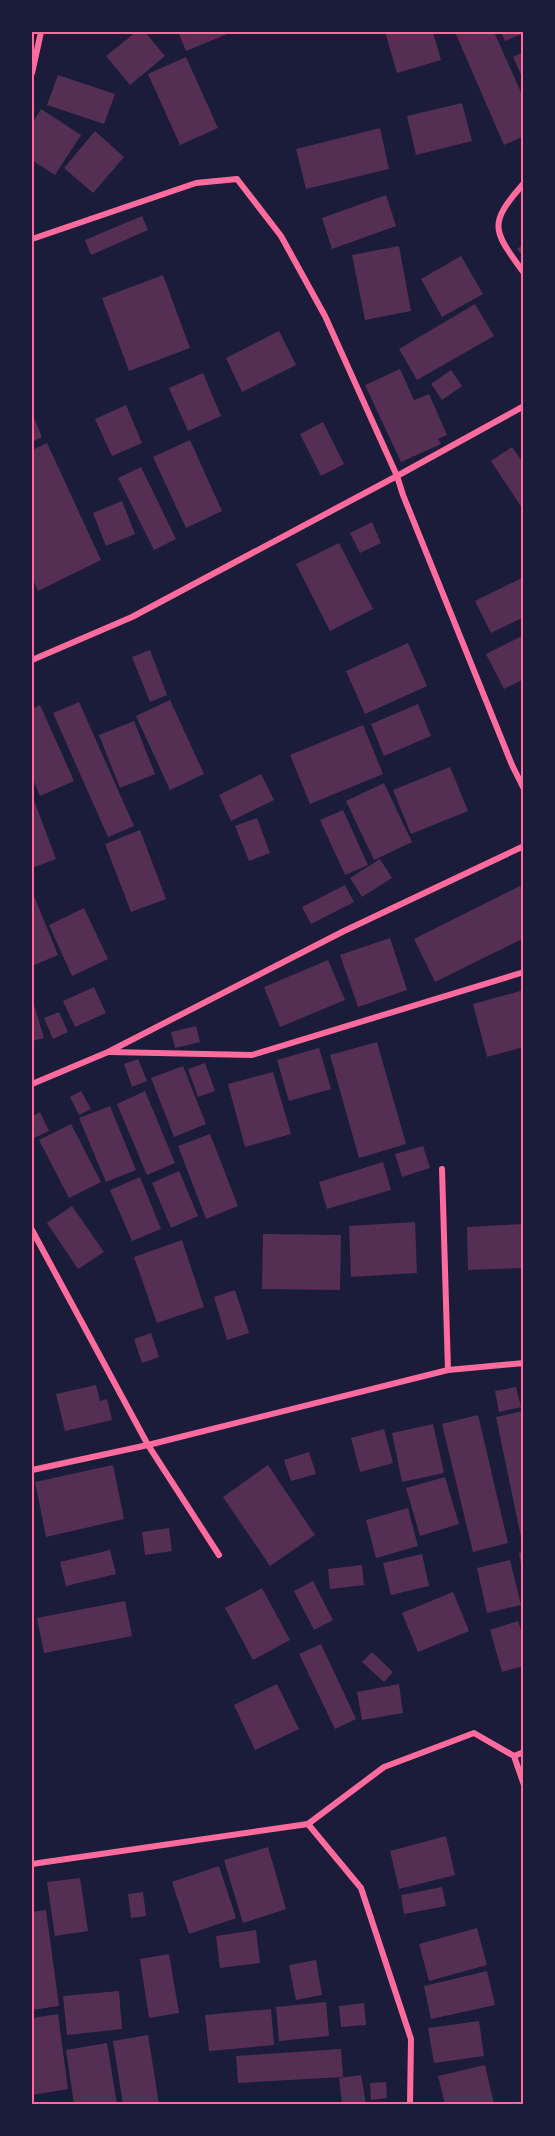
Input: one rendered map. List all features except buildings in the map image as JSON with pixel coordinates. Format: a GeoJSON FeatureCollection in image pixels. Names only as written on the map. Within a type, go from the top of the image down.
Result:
{"type":"FeatureCollection","features":[{"type":"Feature","properties":{"kind":"street"},"geometry":{"type":"LineString","coordinates":[[32,73],[41,32]]}},
{"type":"Feature","properties":{"kind":"street"},"geometry":{"type":"LineString","coordinates":[[32,239],[196,183],[237,179],[280,236],[325,316],[398,476],[403,495],[512,765],[524,789]]}},
{"type":"Feature","properties":{"kind":"street"},"geometry":{"type":"LineString","coordinates":[[524,183],[500,214],[497,226],[502,244],[524,273]]}},
{"type":"Feature","properties":{"kind":"street"},"geometry":{"type":"LineString","coordinates":[[32,660],[132,617],[398,476],[524,406]]}},
{"type":"Feature","properties":{"kind":"street"},"geometry":{"type":"LineString","coordinates":[[32,1084],[108,1052],[344,931],[524,846]]}},
{"type":"Feature","properties":{"kind":"street"},"geometry":{"type":"LineString","coordinates":[[108,1052],[252,1055],[524,972]]}},
{"type":"Feature","properties":{"kind":"street"},"geometry":{"type":"LineString","coordinates":[[442,1169],[448,1370]]}},
{"type":"Feature","properties":{"kind":"street"},"geometry":{"type":"LineString","coordinates":[[32,1230],[148,1445],[219,1556]]}},
{"type":"Feature","properties":{"kind":"street"},"geometry":{"type":"LineString","coordinates":[[32,1470],[148,1445],[448,1370],[524,1362]]}},
{"type":"Feature","properties":{"kind":"street"},"geometry":{"type":"LineString","coordinates":[[32,1864],[308,1824],[384,1767],[474,1733],[514,1756],[524,1785]]}},
{"type":"Feature","properties":{"kind":"street"},"geometry":{"type":"LineString","coordinates":[[514,1756],[524,1752]]}},
{"type":"Feature","properties":{"kind":"street"},"geometry":{"type":"LineString","coordinates":[[308,1824],[361,1888],[411,2039],[410,2104]]}}]}
